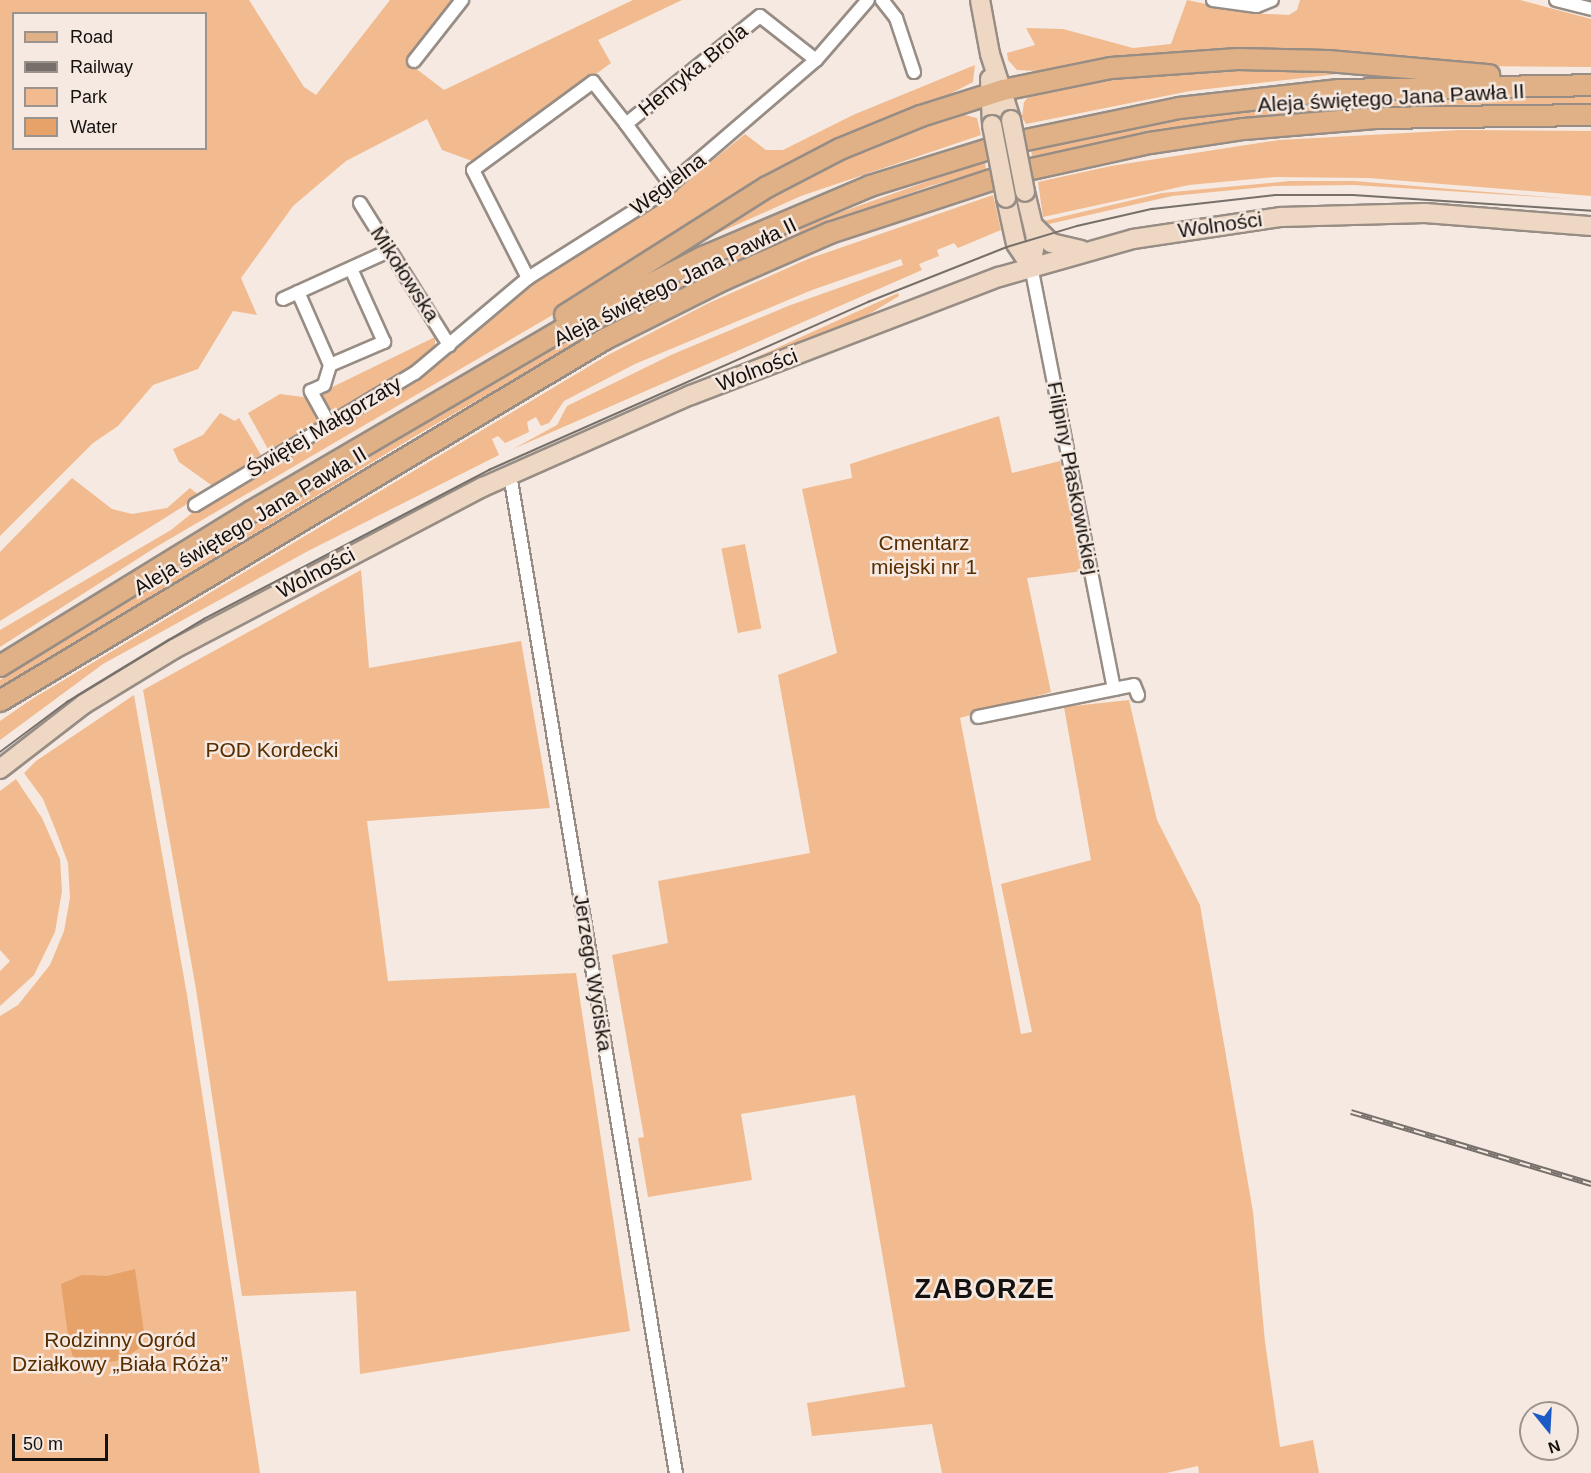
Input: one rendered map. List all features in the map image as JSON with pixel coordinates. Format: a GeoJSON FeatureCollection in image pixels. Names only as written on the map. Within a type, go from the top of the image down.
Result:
{"type":"FeatureCollection","features":[{"type":"Feature","properties":{"kind":"main road"},"geometry":{"type":"LineString","coordinates":[[465,385],[602,290],[767,187],[840,149],[921,116],[996,92],[1111,68],[1238,59],[1439,69],[1586,85]]}},
{"type":"Feature","properties":{"kind":"main road","name":"Aleja świętego Jana Pawła II"},"geometry":{"type":"LineString","coordinates":[[0,666],[465,385],[609,304],[812,208],[1002,145],[1122,118],[1278,95],[1395,87],[1586,85]]}},
{"type":"Feature","properties":{"kind":"main road","name":"Aleja świętego Jana Pawła II"},"geometry":{"type":"LineString","coordinates":[[0,701],[605,339],[725,279],[830,233],[1010,174],[1138,146],[1244,129],[1376,118],[1591,116]]}},
{"type":"Feature","properties":{"kind":"street"},"geometry":{"type":"LineString","coordinates":[[414,60],[462,0]]}},
{"type":"Feature","properties":{"kind":"street","name":"Węgielna"},"geometry":{"type":"LineString","coordinates":[[449,345],[528,278],[671,186],[816,60],[868,0]]}},
{"type":"Feature","properties":{"kind":"street"},"geometry":{"type":"LineString","coordinates":[[882,0],[896,18],[914,72]]}},
{"type":"Feature","properties":{"kind":"street"},"geometry":{"type":"LineString","coordinates":[[980,0],[996,92],[992,125],[1016,244],[1014,258],[999,277]]}},
{"type":"Feature","properties":{"kind":"street"},"geometry":{"type":"LineString","coordinates":[[1213,0],[1257,6],[1272,0]]}},
{"type":"Feature","properties":{"kind":"street"},"geometry":{"type":"LineString","coordinates":[[1556,0],[1591,9]]}},
{"type":"Feature","properties":{"kind":"street","name":"Henryka Brola"},"geometry":{"type":"LineString","coordinates":[[626,124],[760,15],[816,60]]}},
{"type":"Feature","properties":{"kind":"street","name":"Henryka Brola"},"geometry":{"type":"LineString","coordinates":[[528,278],[473,170],[593,82],[671,186]]}},
{"type":"Feature","properties":{"kind":"street"},"geometry":{"type":"LineString","coordinates":[[996,92],[1011,120],[1033,224],[1036,251],[1031,266]]}},
{"type":"Feature","properties":{"kind":"street","name":"Mikołowska"},"geometry":{"type":"LineString","coordinates":[[360,203],[449,345]]}},
{"type":"Feature","properties":{"kind":"street","name":"Wolności"},"geometry":{"type":"LineString","coordinates":[[0,769],[84,704],[195,637],[510,474],[692,395],[1031,266],[1086,250],[1223,224],[1326,214],[1425,213],[1591,226]]}},
{"type":"Feature","properties":{"kind":"street"},"geometry":{"type":"LineString","coordinates":[[1033,224],[1051,243],[1086,250]]}},
{"type":"Feature","properties":{"kind":"street"},"geometry":{"type":"LineString","coordinates":[[1016,244],[1031,266]]}},
{"type":"Feature","properties":{"kind":"street"},"geometry":{"type":"LineString","coordinates":[[283,299],[389,251]]}},
{"type":"Feature","properties":{"kind":"street","name":"Filipiny Płaskowickiej"},"geometry":{"type":"LineString","coordinates":[[1031,266],[1114,689]]}},
{"type":"Feature","properties":{"kind":"street"},"geometry":{"type":"LineString","coordinates":[[330,365],[384,342],[351,268]]}},
{"type":"Feature","properties":{"kind":"street"},"geometry":{"type":"LineString","coordinates":[[298,292],[330,365],[324,385],[310,391],[329,424]]}},
{"type":"Feature","properties":{"kind":"street","name":"Świętej Małgorzaty"},"geometry":{"type":"LineString","coordinates":[[195,505],[415,373],[449,345]]}},
{"type":"Feature","properties":{"kind":"street","name":"Jerzego Wyciska"},"geometry":{"type":"LineString","coordinates":[[510,474],[676,1473]]}},
{"type":"Feature","properties":{"kind":"street"},"geometry":{"type":"LineString","coordinates":[[978,717],[1134,685],[1138,695]]}},
{"type":"Feature","properties":{"kind":"green space"},"geometry":{"type":"Polygon","coordinates":[[[0,0],[249,0],[304,87],[316,95],[390,0],[454,0],[406,61],[444,90],[633,0],[682,0],[598,40],[611,63],[475,162],[442,150],[427,119],[346,161],[293,206],[241,278],[257,315],[233,311],[198,369],[153,385],[118,426],[93,443],[0,536],[0,0]]]}},
{"type":"Feature","properties":{"kind":"green space"},"geometry":{"type":"Polygon","coordinates":[[[1187,0],[1248,13],[1289,15],[1297,10],[1300,0],[1520,0],[1591,19],[1591,67],[1471,66],[1303,55],[1040,76],[1038,71],[1017,70],[1008,60],[1007,53],[1035,45],[1026,28],[1063,29],[1133,48],[1171,44],[1187,0]]]}},
{"type":"Feature","properties":{"kind":"green space"},"geometry":{"type":"Polygon","coordinates":[[[975,65],[973,82],[948,95],[947,100],[667,241],[556,313],[156,547],[0,647],[0,630],[171,530],[197,509],[417,377],[528,285],[667,197],[745,134],[766,150],[783,150],[853,115],[975,65]]]}},
{"type":"Feature","properties":{"kind":"green space"},"geometry":{"type":"Polygon","coordinates":[[[1233,65],[1355,72],[1190,91],[1026,124],[1022,117],[1024,102],[1030,95],[1076,81],[1233,65]]]}},
{"type":"Feature","properties":{"kind":"green space"},"geometry":{"type":"Polygon","coordinates":[[[1591,95],[1591,104],[1431,105],[1310,111],[1179,128],[1032,157],[1031,149],[1168,120],[1331,100],[1591,95]]]}},
{"type":"Feature","properties":{"kind":"green space"},"geometry":{"type":"Polygon","coordinates":[[[961,114],[977,118],[981,135],[801,196],[698,242],[698,238],[822,166],[919,124],[961,114]]]}},
{"type":"Feature","properties":{"kind":"green space"},"geometry":{"type":"Polygon","coordinates":[[[1460,130],[1591,131],[1591,196],[1368,178],[1275,177],[1189,185],[1043,217],[1038,182],[1111,166],[1279,140],[1460,130]]]}},
{"type":"Feature","properties":{"kind":"green space"},"geometry":{"type":"Polygon","coordinates":[[[985,161],[986,170],[930,186],[784,239],[629,313],[417,435],[0,688],[0,680],[124,602],[479,390],[625,308],[785,232],[985,161]]]}},
{"type":"Feature","properties":{"kind":"green space"},"geometry":{"type":"Polygon","coordinates":[[[1290,181],[1354,181],[1573,199],[1354,185],[1274,186],[1172,196],[1049,224],[1044,221],[1162,193],[1290,181]]]}},
{"type":"Feature","properties":{"kind":"green space"},"geometry":{"type":"Polygon","coordinates":[[[993,195],[1001,230],[958,248],[954,243],[937,250],[939,256],[919,264],[922,270],[513,449],[557,425],[567,406],[671,355],[788,306],[903,265],[901,259],[812,290],[635,364],[564,401],[549,423],[541,426],[536,417],[527,422],[529,432],[505,443],[498,436],[492,439],[499,455],[308,551],[103,664],[0,740],[0,721],[32,699],[608,355],[709,303],[808,259],[993,195]]]}},
{"type":"Feature","properties":{"kind":"green space"},"geometry":{"type":"Polygon","coordinates":[[[898,293],[899,296],[861,319],[704,381],[898,293]]]}},
{"type":"Feature","properties":{"kind":"green space"},"geometry":{"type":"Polygon","coordinates":[[[435,337],[435,348],[409,370],[333,416],[316,395],[435,337]]]}},
{"type":"Feature","properties":{"kind":"green space"},"geometry":{"type":"Polygon","coordinates":[[[280,394],[310,398],[320,423],[269,451],[248,413],[280,394]]]}},
{"type":"Feature","properties":{"kind":"green space"},"geometry":{"type":"Polygon","coordinates":[[[220,413],[235,421],[239,418],[261,455],[214,487],[179,462],[173,449],[203,435],[220,413]]]}},
{"type":"Feature","properties":{"kind":"green space","name":"Cmentarz miejski nr 1"},"geometry":{"type":"Polygon","coordinates":[[[999,416],[1012,473],[1060,461],[1083,571],[1027,578],[1051,692],[960,718],[1021,1034],[1032,1032],[1001,884],[1091,860],[1064,707],[1129,700],[1157,820],[1200,905],[1253,1212],[1265,1342],[1280,1447],[1313,1440],[1319,1473],[1199,1473],[1198,1466],[1166,1473],[942,1473],[932,1424],[812,1436],[807,1403],[905,1387],[855,1095],[741,1114],[752,1180],[648,1197],[638,1138],[644,1137],[612,955],[668,943],[658,881],[810,853],[778,675],[837,653],[802,489],[852,478],[850,464],[999,416]]]}},
{"type":"Feature","properties":{"kind":"green space"},"geometry":{"type":"Polygon","coordinates":[[[72,478],[112,509],[132,514],[167,508],[190,488],[200,496],[0,621],[0,552],[72,478]]]}},
{"type":"Feature","properties":{"kind":"green space"},"geometry":{"type":"Polygon","coordinates":[[[745,544],[761,628],[738,633],[721,549],[745,544]]]}},
{"type":"Feature","properties":{"kind":"green space","name":"POD Kordecki"},"geometry":{"type":"Polygon","coordinates":[[[361,570],[369,668],[521,641],[550,808],[367,821],[388,981],[576,973],[630,1331],[360,1374],[356,1291],[242,1296],[196,989],[143,690],[361,570]]]}},
{"type":"Feature","properties":{"kind":"green space","name":"Rodzinny Ogród Działkowy „Biała Róża”"},"geometry":{"type":"Polygon","coordinates":[[[134,695],[187,995],[260,1473],[0,1473],[0,1016],[18,1005],[50,965],[64,931],[70,898],[68,863],[43,799],[24,773],[36,761],[134,695]]]}},
{"type":"Feature","properties":{"kind":"green space"},"geometry":{"type":"Polygon","coordinates":[[[16,779],[42,818],[60,859],[62,891],[55,932],[34,975],[0,1006],[0,971],[10,961],[0,950],[0,791],[16,779]]]}},
{"type":"Feature","properties":{"kind":"water"},"geometry":{"type":"Polygon","coordinates":[[[135,1269],[144,1332],[141,1347],[122,1360],[82,1366],[74,1360],[69,1343],[61,1284],[82,1275],[107,1276],[135,1269]]]}},
{"type":"Feature","properties":{"kind":"tram line"},"geometry":{"type":"LineString","coordinates":[[0,752],[67,702],[204,619],[489,470],[868,302],[1007,247],[1077,226],[1152,209],[1275,195],[1353,195],[1591,211]]}},
{"type":"Feature","properties":{"kind":"railway"},"geometry":{"type":"LineString","coordinates":[[1351,1112],[1591,1184]]}},
{"type":"Feature","properties":{"kind":"district","name":"ZABORZE"},"geometry":{"type":"Point","coordinates":[985,1290]}}]}
